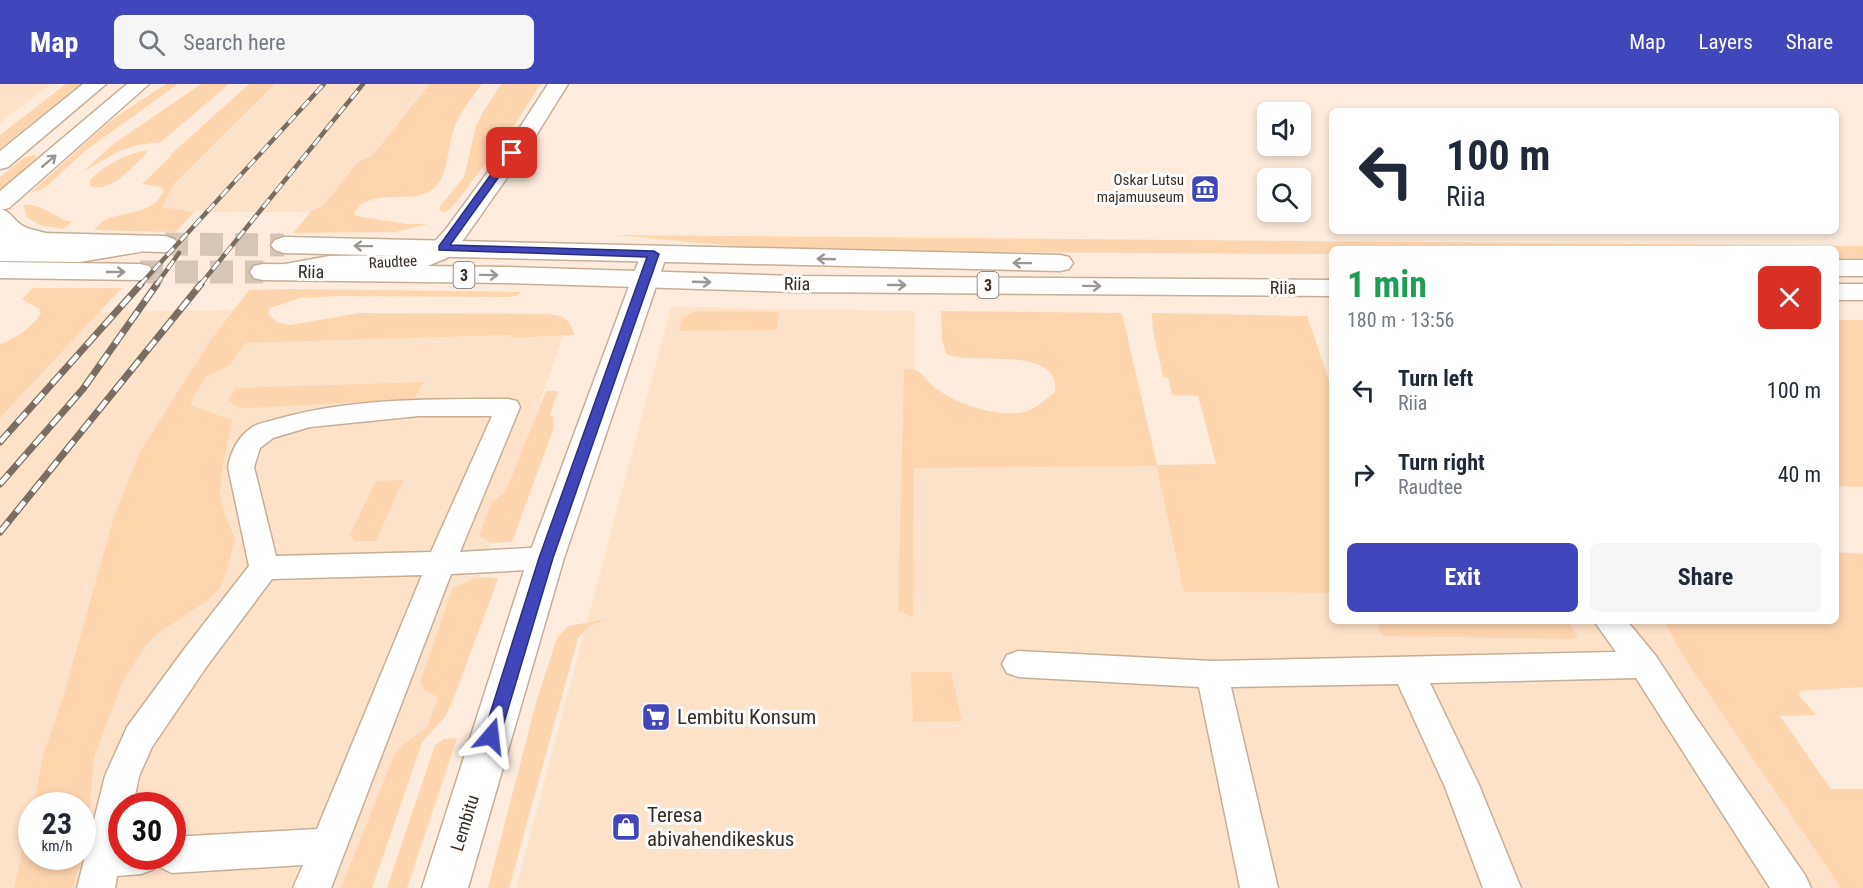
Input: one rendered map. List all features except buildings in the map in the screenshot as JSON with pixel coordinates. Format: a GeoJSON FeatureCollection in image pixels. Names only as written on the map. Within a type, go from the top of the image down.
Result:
{"type":"FeatureCollection","features":[{"type":"Feature","properties":{"kind":"main road"},"geometry":{"type":"LineString","coordinates":[[0,162],[96,84]]}},
{"type":"Feature","properties":{"kind":"main road"},"geometry":{"type":"LineString","coordinates":[[0,203],[139,84]]}},
{"type":"Feature","properties":{"kind":"main road","name":"Raudtee"},"geometry":{"type":"LineString","coordinates":[[273,272],[329,264],[415,263],[426,260],[443,248],[524,137],[558,84]]}},
{"type":"Feature","properties":{"kind":"main road"},"geometry":{"type":"LineString","coordinates":[[0,216],[2,223],[12,231],[46,242]]}},
{"type":"Feature","properties":{"kind":"main road"},"geometry":{"type":"LineString","coordinates":[[0,240],[165,244]]}},
{"type":"Feature","properties":{"kind":"main road"},"geometry":{"type":"LineString","coordinates":[[3,268],[138,244]]}},
{"type":"Feature","properties":{"kind":"main road","name":"Riia"},"geometry":{"type":"LineString","coordinates":[[284,245],[443,248],[806,284],[1329,288]]}},
{"type":"Feature","properties":{"kind":"main road","name":"Riia"},"geometry":{"type":"LineString","coordinates":[[273,272],[936,262],[1329,265]]}},
{"type":"Feature","properties":{"kind":"main road","name":"Lembitu"},"geometry":{"type":"LineString","coordinates":[[445,888],[546,558],[649,267]]}},
{"type":"Feature","properties":{"kind":"main road"},"geometry":{"type":"LineString","coordinates":[[3,268],[140,272]]}},
{"type":"Feature","properties":{"kind":"main road"},"geometry":{"type":"LineString","coordinates":[[1839,268],[1863,268]]}},
{"type":"Feature","properties":{"kind":"main road"},"geometry":{"type":"LineString","coordinates":[[1839,292],[1863,292]]}},
{"type":"Feature","properties":{"kind":"lane"},"geometry":{"type":"LineString","coordinates":[[264,568],[241,467],[244,453],[251,442],[264,432],[309,419],[375,412],[419,408],[508,407],[441,563],[312,888]]}},
{"type":"Feature","properties":{"kind":"lane"},"geometry":{"type":"LineString","coordinates":[[264,568],[546,558]]}},
{"type":"Feature","properties":{"kind":"lane"},"geometry":{"type":"LineString","coordinates":[[100,873],[122,776],[139,738],[196,657],[264,568]]}},
{"type":"Feature","properties":{"kind":"lane"},"geometry":{"type":"LineString","coordinates":[[1611,624],[1645,665],[1681,723],[1792,888]]}},
{"type":"Feature","properties":{"kind":"lane"},"geometry":{"type":"LineString","coordinates":[[1018,664],[1212,674],[1645,665]]}},
{"type":"Feature","properties":{"kind":"lane"},"geometry":{"type":"LineString","coordinates":[[1407,669],[1462,785],[1502,888]]}},
{"type":"Feature","properties":{"kind":"lane"},"geometry":{"type":"LineString","coordinates":[[1212,674],[1259,888]]}},
{"type":"Feature","properties":{"kind":"lane"},"geometry":{"type":"LineString","coordinates":[[186,854],[329,846]]}},
{"type":"Feature","properties":{"kind":"shaded area"},"geometry":{"type":"Polygon","coordinates":[[[0,84],[51,84],[0,123],[0,84]]]}},
{"type":"Feature","properties":{"kind":"shaded area"},"geometry":{"type":"Polygon","coordinates":[[[66,84],[81,84],[0,148],[0,135],[66,84]]]}},
{"type":"Feature","properties":{"kind":"shaded area"},"geometry":{"type":"Polygon","coordinates":[[[166,84],[178,84],[85,151],[45,188],[30,193],[114,118],[166,84]]]}},
{"type":"Feature","properties":{"kind":"shaded area"},"geometry":{"type":"Polygon","coordinates":[[[201,84],[229,84],[161,142],[138,145],[119,151],[83,172],[112,145],[201,84]]]}},
{"type":"Feature","properties":{"kind":"shaded area"},"geometry":{"type":"Polygon","coordinates":[[[249,84],[275,84],[174,184],[162,207],[194,212],[176,232],[94,230],[105,220],[138,211],[153,204],[164,190],[160,187],[142,184],[170,155],[249,84]]]}},
{"type":"Feature","properties":{"kind":"shaded area"},"geometry":{"type":"Polygon","coordinates":[[[275,84],[428,84],[373,155],[358,162],[323,206],[305,212],[194,212],[161,208],[174,184],[275,84]]]}},
{"type":"Feature","properties":{"kind":"shaded area"},"geometry":{"type":"Polygon","coordinates":[[[429,84],[482,84],[456,125],[441,179],[429,191],[419,195],[374,199],[363,204],[354,212],[356,216],[407,224],[428,224],[396,232],[293,233],[310,213],[308,212],[323,206],[358,162],[373,155],[429,84]]]}},
{"type":"Feature","properties":{"kind":"shaded area"},"geometry":{"type":"Polygon","coordinates":[[[501,84],[541,84],[513,127],[458,200],[448,211],[443,212],[439,209],[441,205],[464,177],[476,126],[501,84]]]}},
{"type":"Feature","properties":{"kind":"shaded area"},"geometry":{"type":"Polygon","coordinates":[[[147,150],[146,154],[121,178],[106,186],[90,186],[90,180],[109,165],[123,157],[147,150]]]}},
{"type":"Feature","properties":{"kind":"shaded area"},"geometry":{"type":"Polygon","coordinates":[[[35,155],[36,158],[0,192],[0,177],[25,157],[35,155]]]}},
{"type":"Feature","properties":{"kind":"shaded area"},"geometry":{"type":"Polygon","coordinates":[[[24,205],[37,206],[72,222],[63,229],[40,225],[26,217],[24,205]]]}},
{"type":"Feature","properties":{"kind":"shaded area"},"geometry":{"type":"Polygon","coordinates":[[[614,235],[1863,246],[1863,258],[1839,258],[1839,246],[1329,246],[1329,254],[789,251],[614,235]]]}},
{"type":"Feature","properties":{"kind":"shaded area"},"geometry":{"type":"Polygon","coordinates":[[[33,288],[122,288],[0,418],[0,344],[23,332],[41,313],[39,309],[22,299],[33,288]]]}},
{"type":"Feature","properties":{"kind":"shaded area"},"geometry":{"type":"Polygon","coordinates":[[[249,290],[522,292],[508,297],[337,296],[300,298],[270,308],[268,314],[277,322],[290,325],[359,313],[544,314],[564,318],[573,329],[574,335],[245,343],[230,365],[206,377],[191,401],[192,406],[232,420],[222,469],[220,494],[225,515],[235,538],[221,586],[211,598],[157,634],[146,645],[123,681],[94,757],[91,792],[36,792],[44,753],[64,694],[115,513],[141,450],[210,341],[249,290]]]}},
{"type":"Feature","properties":{"kind":"shaded area"},"geometry":{"type":"Polygon","coordinates":[[[671,307],[915,311],[914,468],[1156,466],[1184,592],[1329,593],[1329,624],[1666,624],[1684,658],[1841,888],[516,888],[671,307]]]}},
{"type":"Feature","properties":{"kind":"shaded area"},"geometry":{"type":"Polygon","coordinates":[[[233,310],[245,343],[514,335],[513,338],[563,336],[372,888],[0,888],[0,418],[100,312],[233,310]]]}},
{"type":"Feature","properties":{"kind":"shaded area"},"geometry":{"type":"Polygon","coordinates":[[[696,311],[779,312],[777,330],[679,331],[682,318],[696,311]]]}},
{"type":"Feature","properties":{"kind":"shaded area"},"geometry":{"type":"Polygon","coordinates":[[[941,311],[1122,313],[1157,465],[1216,464],[1198,396],[1172,395],[1168,377],[1163,377],[1153,331],[1152,313],[1307,316],[1329,380],[1329,593],[1184,592],[1156,466],[914,468],[913,617],[898,611],[904,369],[920,373],[937,389],[955,400],[1002,413],[1028,411],[1055,392],[1053,377],[1044,368],[1030,362],[946,354],[942,340],[941,311]]]}},
{"type":"Feature","properties":{"kind":"shaded area"},"geometry":{"type":"Polygon","coordinates":[[[1839,320],[1863,320],[1863,487],[1839,486],[1839,320]]]}},
{"type":"Feature","properties":{"kind":"shaded area"},"geometry":{"type":"Polygon","coordinates":[[[424,382],[414,399],[248,408],[237,407],[228,400],[236,388],[424,382]]]}},
{"type":"Feature","properties":{"kind":"shaded area"},"geometry":{"type":"Polygon","coordinates":[[[546,391],[558,391],[550,415],[554,417],[552,433],[512,542],[492,543],[479,536],[491,503],[506,491],[546,391]]]}},
{"type":"Feature","properties":{"kind":"shaded area"},"geometry":{"type":"Polygon","coordinates":[[[403,480],[376,541],[354,541],[350,534],[376,481],[403,480]]]}},
{"type":"Feature","properties":{"kind":"shaded area"},"geometry":{"type":"Polygon","coordinates":[[[1839,552],[1863,554],[1863,687],[1801,691],[1799,695],[1816,715],[1780,716],[1831,789],[1863,789],[1863,888],[1841,888],[1684,658],[1666,624],[1839,624],[1839,552]]]}},
{"type":"Feature","properties":{"kind":"shaded area"},"geometry":{"type":"Polygon","coordinates":[[[475,578],[498,579],[453,700],[445,717],[422,742],[372,888],[341,888],[394,755],[405,743],[427,728],[438,697],[425,691],[420,682],[453,588],[475,578]]]}},
{"type":"Feature","properties":{"kind":"shaded area"},"geometry":{"type":"Polygon","coordinates":[[[607,619],[589,627],[578,638],[509,888],[488,888],[537,699],[557,638],[568,626],[607,619]]]}},
{"type":"Feature","properties":{"kind":"shaded area"},"geometry":{"type":"Polygon","coordinates":[[[1377,624],[1570,624],[1578,639],[1382,636],[1377,624]]]}},
{"type":"Feature","properties":{"kind":"shaded area"},"geometry":{"type":"Polygon","coordinates":[[[911,672],[951,672],[962,721],[913,722],[911,672]]]}},
{"type":"Feature","properties":{"kind":"shaded area"},"geometry":{"type":"Polygon","coordinates":[[[457,738],[407,888],[387,888],[435,745],[444,739],[457,738]]]}},
{"type":"Feature","properties":{"kind":"shaded area"},"geometry":{"type":"Polygon","coordinates":[[[18,870],[78,870],[73,888],[14,888],[18,870]]]}},
{"type":"Feature","properties":{"kind":"tunnel"},"geometry":{"type":"LineString","coordinates":[[165,244],[284,245]]}},
{"type":"Feature","properties":{"kind":"tunnel"},"geometry":{"type":"LineString","coordinates":[[140,272],[263,272]]}},
{"type":"Feature","properties":{"kind":"railway"},"geometry":{"type":"LineString","coordinates":[[140,285],[324,84]]}},
{"type":"Feature","properties":{"kind":"railway"},"geometry":{"type":"LineString","coordinates":[[200,285],[363,84]]}},
{"type":"Feature","properties":{"kind":"railway"},"geometry":{"type":"LineString","coordinates":[[156,285],[179,253]]}},
{"type":"Feature","properties":{"kind":"railway"},"geometry":{"type":"LineString","coordinates":[[0,442],[141,284]]}},
{"type":"Feature","properties":{"kind":"railway"},"geometry":{"type":"LineString","coordinates":[[0,484],[83,389],[157,284]]}},
{"type":"Feature","properties":{"kind":"railway"},"geometry":{"type":"LineString","coordinates":[[0,532],[201,284]]}},
{"type":"Feature","properties":{"kind":"place","name":"Oskar Lutsu majamuuseum"},"geometry":{"type":"Point","coordinates":[1205,189]}},
{"type":"Feature","properties":{"kind":"place","name":"Lembitu Konsum"},"geometry":{"type":"Point","coordinates":[656,717]}},
{"type":"Feature","properties":{"kind":"place","name":"Teresa abivahendikeskus"},"geometry":{"type":"Point","coordinates":[626,827]}},
{"type":"Feature","properties":{"kind":"route"},"geometry":{"type":"LineString","coordinates":[[491,736],[546,558],[654,254],[443,248],[512,153]]}}]}
